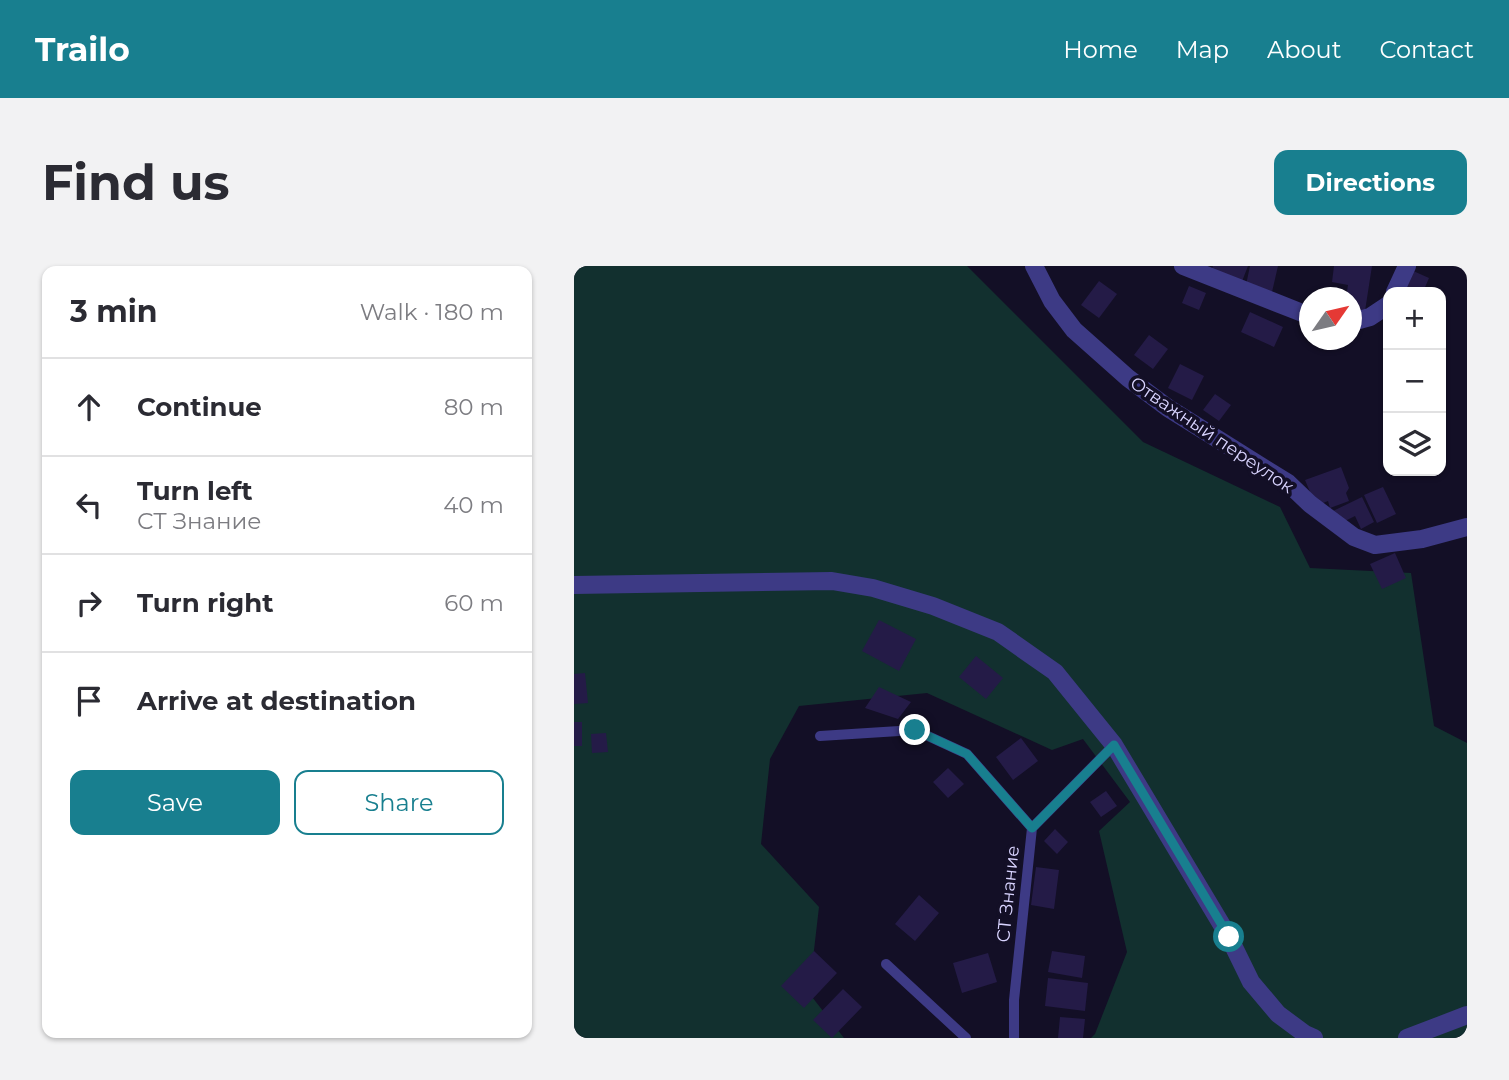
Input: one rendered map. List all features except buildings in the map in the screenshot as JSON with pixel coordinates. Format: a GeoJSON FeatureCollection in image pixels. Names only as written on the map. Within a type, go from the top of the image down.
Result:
{"type":"FeatureCollection","features":[{"type":"Feature","properties":{"kind":"street","name":"Отважный переулок"},"geometry":{"type":"LineString","coordinates":[[1034,266],[1052,301],[1074,330],[1128,378],[1168,408],[1288,484],[1354,537],[1375,545],[1422,539],[1467,527]]}},
{"type":"Feature","properties":{"kind":"street"},"geometry":{"type":"LineString","coordinates":[[1183,266],[1299,312]]}},
{"type":"Feature","properties":{"kind":"street"},"geometry":{"type":"LineString","coordinates":[[1397,287],[1407,266]]}},
{"type":"Feature","properties":{"kind":"street"},"geometry":{"type":"LineString","coordinates":[[1362,319],[1383,308]]}},
{"type":"Feature","properties":{"kind":"street"},"geometry":{"type":"LineString","coordinates":[[574,585],[832,581],[873,588],[933,606],[998,632],[1055,672],[1114,745],[1229,937],[1251,982],[1278,1014],[1314,1038]]}},
{"type":"Feature","properties":{"kind":"street"},"geometry":{"type":"LineString","coordinates":[[1407,1038],[1467,1015]]}},
{"type":"Feature","properties":{"kind":"lane"},"geometry":{"type":"LineString","coordinates":[[820,736],[915,730],[967,754],[1032,828]]}},
{"type":"Feature","properties":{"kind":"lane","name":"СТ Знание"},"geometry":{"type":"LineString","coordinates":[[1014,1038],[1014,1000],[1032,828],[1114,745]]}},
{"type":"Feature","properties":{"kind":"lane"},"geometry":{"type":"LineString","coordinates":[[886,964],[966,1038]]}},
{"type":"Feature","properties":{"kind":"green space"},"geometry":{"type":"Polygon","coordinates":[[[574,266],[967,266],[1143,442],[1280,507],[1310,568],[1411,573],[1434,726],[1467,743],[1467,1038],[1091,1038],[1095,1034],[1127,952],[1099,831],[1130,802],[1083,739],[1052,750],[927,693],[799,706],[770,759],[761,844],[819,907],[809,993],[844,1038],[574,1038],[574,266]]]}},
{"type":"Feature","properties":{"kind":"route"},"geometry":{"type":"LineString","coordinates":[[915,730],[967,754],[1032,828],[1114,745],[1229,937]]}}]}
